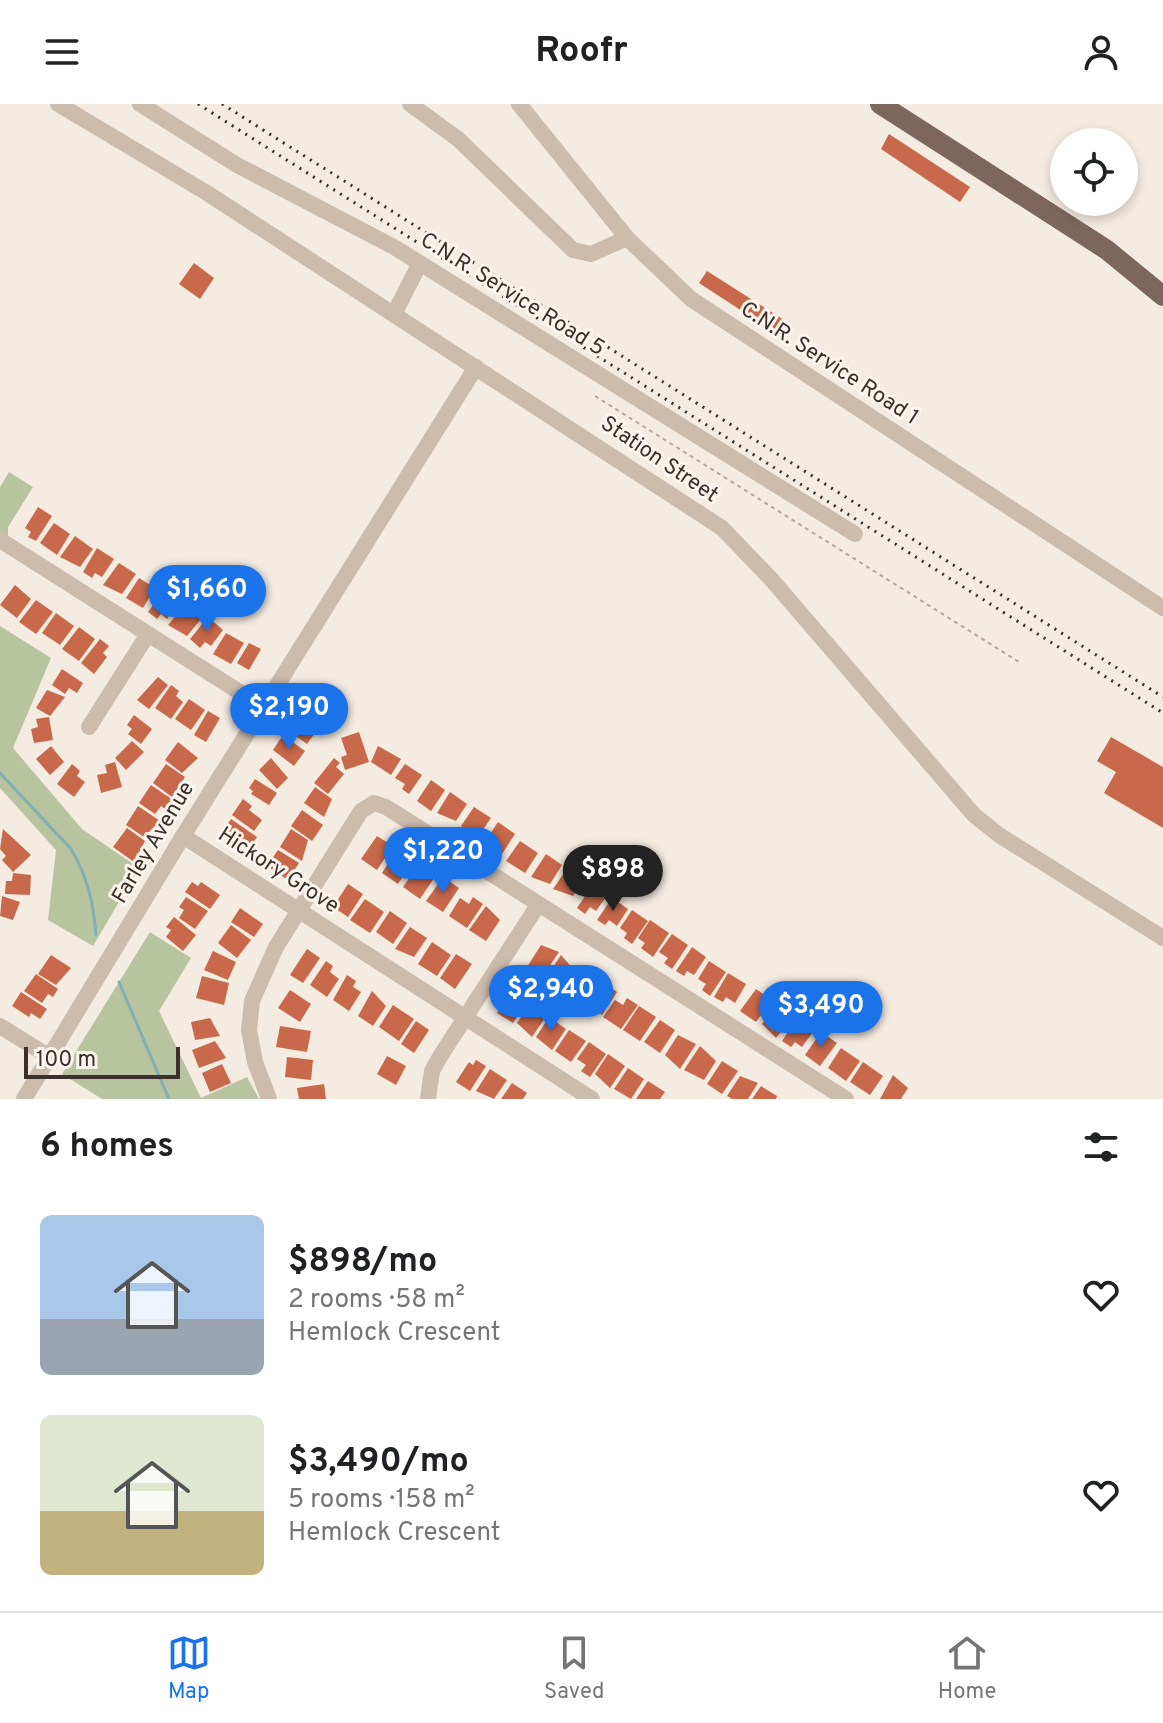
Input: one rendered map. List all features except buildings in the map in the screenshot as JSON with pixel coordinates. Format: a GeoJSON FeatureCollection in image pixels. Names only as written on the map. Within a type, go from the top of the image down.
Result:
{"type":"FeatureCollection","features":[{"type":"Feature","properties":{"kind":"main road"},"geometry":{"type":"LineString","coordinates":[[880,104],[1107,250],[1163,296]]}},
{"type":"Feature","properties":{"kind":"street","name":"Station Street"},"geometry":{"type":"LineString","coordinates":[[58,104],[207,193],[722,528],[771,579],[974,815],[999,835],[1163,938]]}},
{"type":"Feature","properties":{"kind":"street","name":"C.N.R. Service Road 5"},"geometry":{"type":"LineString","coordinates":[[140,104],[237,165],[328,211],[419,265],[855,534]]}},
{"type":"Feature","properties":{"kind":"street"},"geometry":{"type":"LineString","coordinates":[[410,104],[458,139],[573,250],[591,254],[627,238]]}},
{"type":"Feature","properties":{"kind":"street","name":"C.N.R. Service Road 1"},"geometry":{"type":"LineString","coordinates":[[519,104],[627,238],[656,268],[714,315],[1163,608]]}},
{"type":"Feature","properties":{"kind":"street"},"geometry":{"type":"LineString","coordinates":[[394,314],[419,265]]}},
{"type":"Feature","properties":{"kind":"street","name":"Farley Avenue"},"geometry":{"type":"LineString","coordinates":[[24,1099],[183,836],[476,367]]}},
{"type":"Feature","properties":{"kind":"street"},"geometry":{"type":"LineString","coordinates":[[0,540],[263,707]]}},
{"type":"Feature","properties":{"kind":"street"},"geometry":{"type":"LineString","coordinates":[[89,727],[148,634]]}},
{"type":"Feature","properties":{"kind":"street"},"geometry":{"type":"LineString","coordinates":[[269,1099],[249,1030],[252,1001],[276,947],[361,811],[374,803],[386,807],[846,1099]]}},
{"type":"Feature","properties":{"kind":"street","name":"Hickory Grove"},"geometry":{"type":"LineString","coordinates":[[183,836],[592,1099]]}},
{"type":"Feature","properties":{"kind":"street"},"geometry":{"type":"LineString","coordinates":[[428,1099],[432,1071],[538,905]]}},
{"type":"Feature","properties":{"kind":"street"},"geometry":{"type":"LineString","coordinates":[[0,1026],[50,1057]]}},
{"type":"Feature","properties":{"kind":"path","name":"Station Street"},"geometry":{"type":"LineString","coordinates":[[595,396],[1019,662]]}},
{"type":"Feature","properties":{"kind":"green space"},"geometry":{"type":"Polygon","coordinates":[[[9,472],[33,487],[8,527],[8,537],[0,532],[0,487],[9,472]]]}},
{"type":"Feature","properties":{"kind":"green space"},"geometry":{"type":"Polygon","coordinates":[[[0,626],[51,658],[13,748],[82,829],[139,868],[93,946],[48,920],[56,850],[0,788],[0,626]]]}},
{"type":"Feature","properties":{"kind":"green space"},"geometry":{"type":"Polygon","coordinates":[[[150,932],[191,958],[159,1011],[201,1098],[247,1077],[259,1099],[102,1099],[62,1074],[150,932]]]}},
{"type":"Feature","properties":{"kind":"waterway"},"geometry":{"type":"LineString","coordinates":[[0,773],[71,849],[89,890],[96,935]]}},
{"type":"Feature","properties":{"kind":"waterway"},"geometry":{"type":"LineString","coordinates":[[119,982],[169,1099]]}},
{"type":"Feature","properties":{"kind":"railway"},"geometry":{"type":"LineString","coordinates":[[198,104],[1163,713]]}},
{"type":"Feature","properties":{"kind":"railway"},"geometry":{"type":"LineString","coordinates":[[222,104],[1163,697]]}}]}
